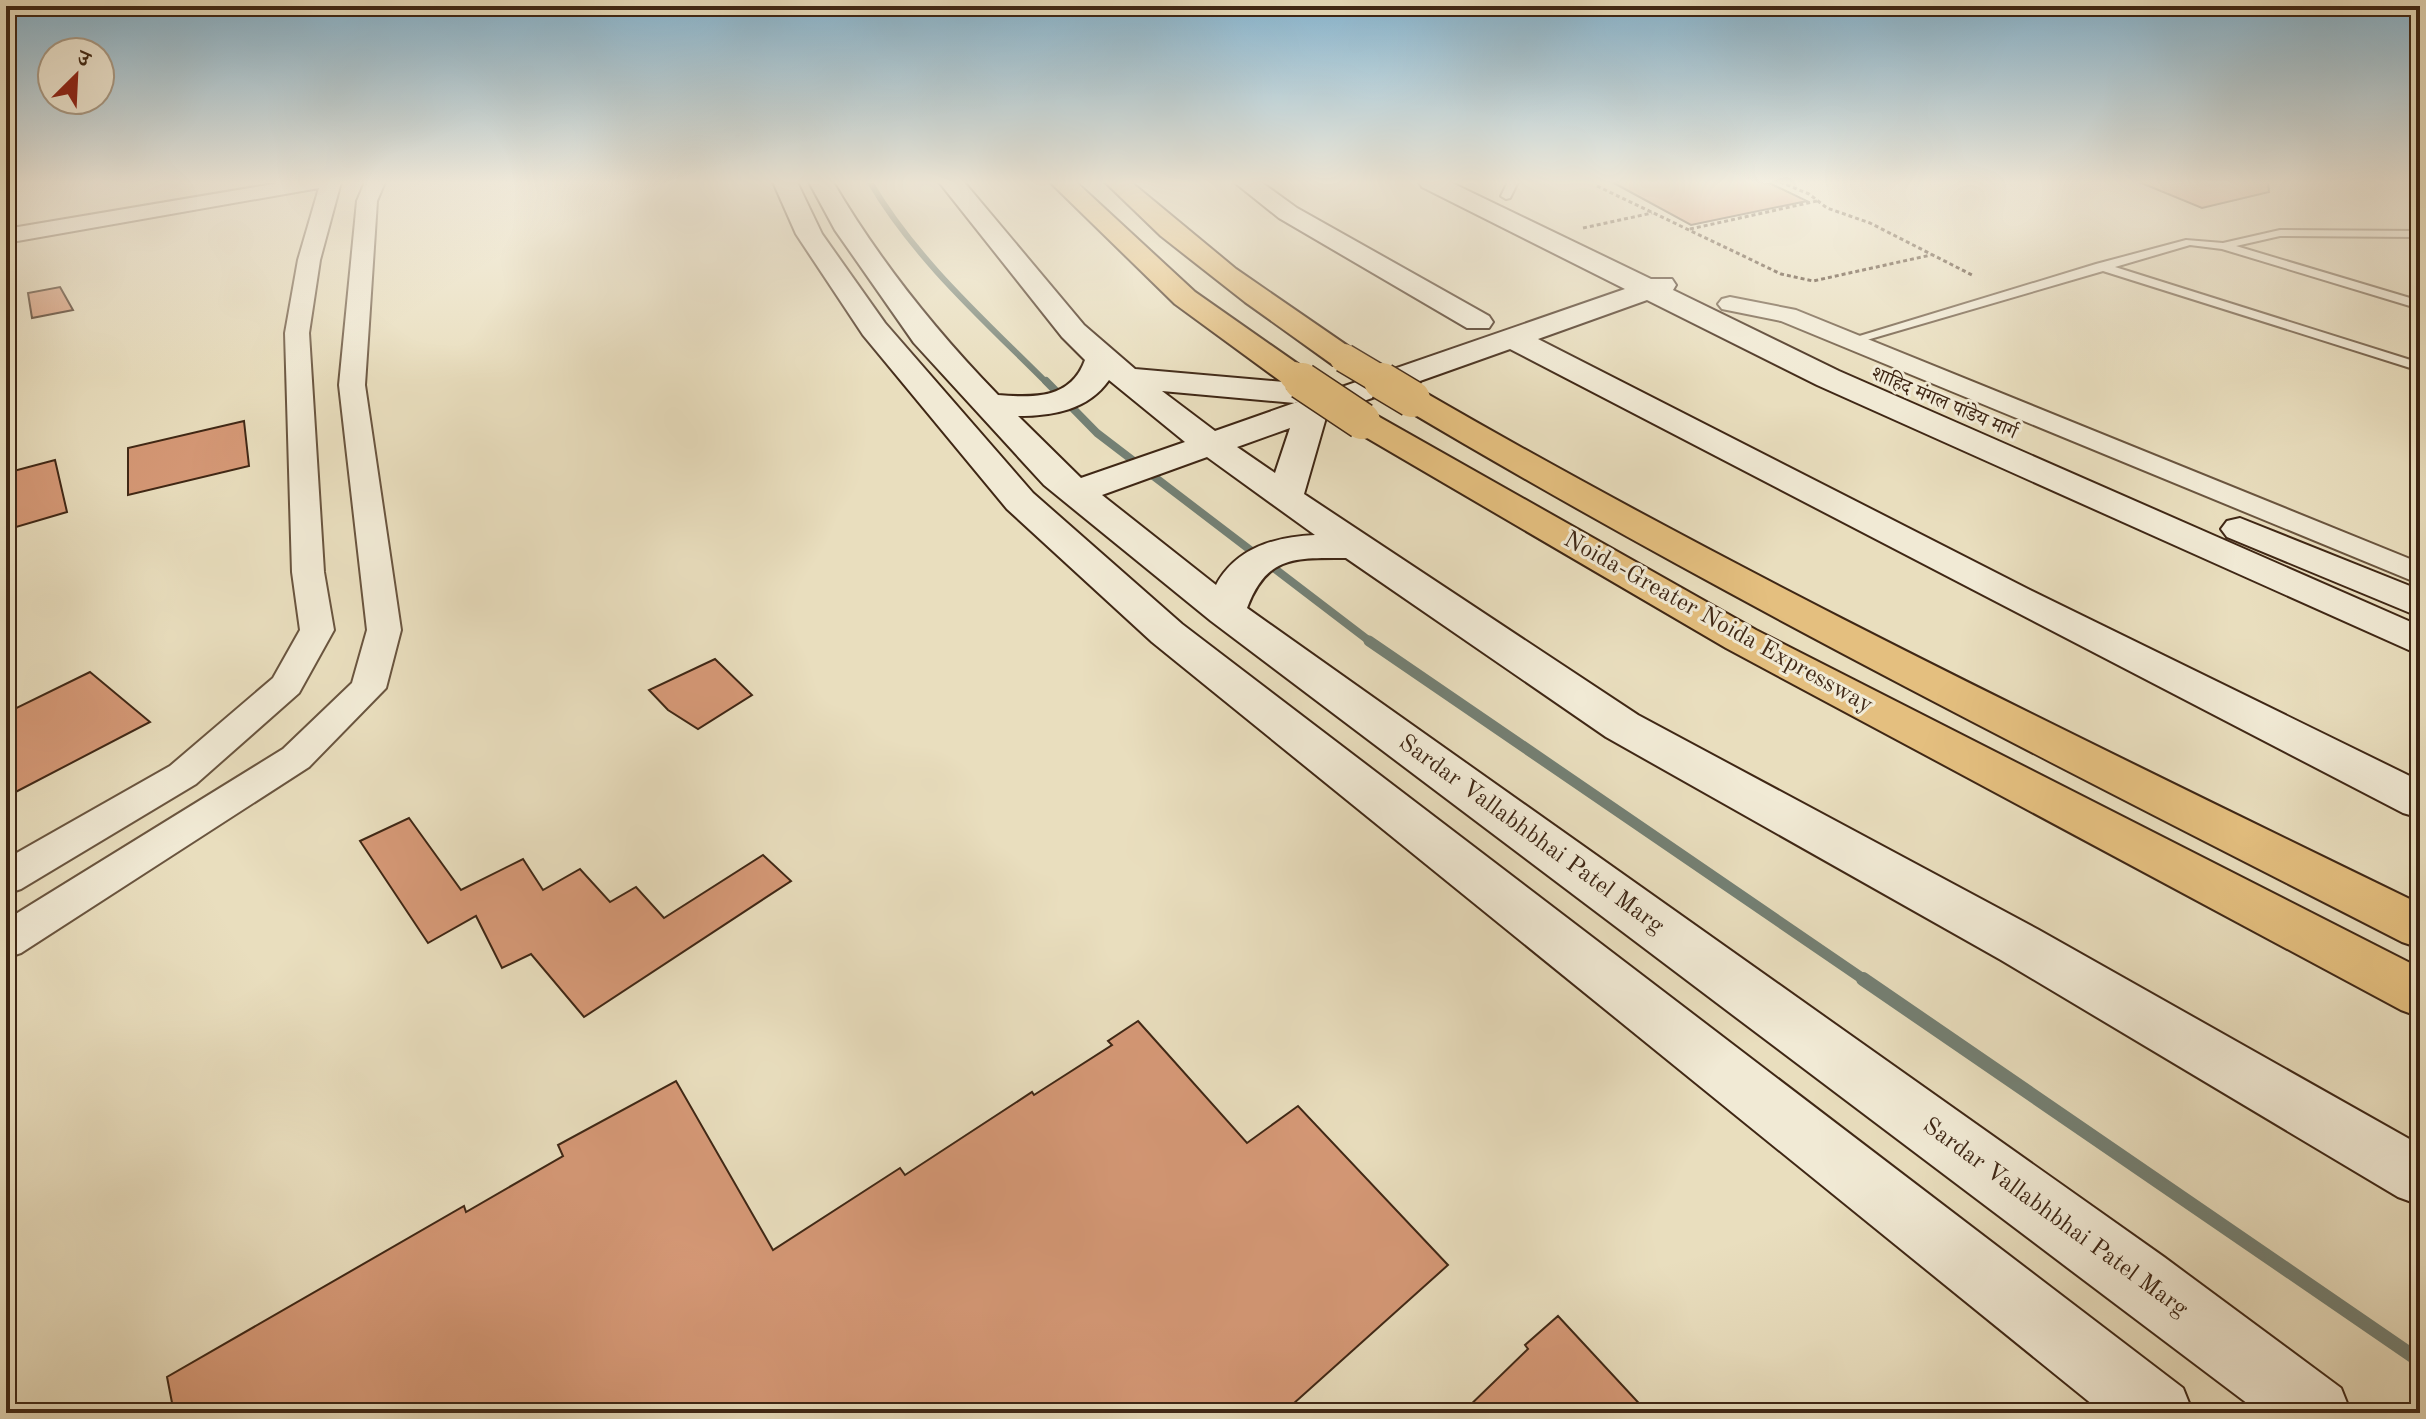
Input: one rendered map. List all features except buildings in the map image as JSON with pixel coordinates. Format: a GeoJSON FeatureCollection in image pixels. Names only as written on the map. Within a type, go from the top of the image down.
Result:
{"type":"FeatureCollection","features":[{"type":"Feature","properties":{"kind":"highway","name":"Noida-Greater Noida Expressway"},"geometry":{"type":"LineString","coordinates":[[1132,248],[1185,298],[1301,392],[1362,421],[1741,639],[2420,994]]}},
{"type":"Feature","properties":{"kind":"highway","name":"Noida-Greater Noida Expressway"},"geometry":{"type":"LineString","coordinates":[[1192,248],[1234,282],[1344,358],[1567,493],[1785,610],[2420,927]]}},
{"type":"Feature","properties":{"kind":"street"},"geometry":{"type":"LineString","coordinates":[[6,878],[183,775],[287,685],[317,630],[308,572],[297,333],[312,248]]}},
{"type":"Feature","properties":{"kind":"street"},"geometry":{"type":"LineString","coordinates":[[6,941],[296,758],[368,688],[384,630],[352,385],[363,248]]}},
{"type":"Feature","properties":{"kind":"street"},"geometry":{"type":"LineString","coordinates":[[819,248],[874,329],[1031,512],[1167,633],[2158,1413]]}},
{"type":"Feature","properties":{"kind":"street","name":"Sardar Vallabhbhai Patel Marg"},"geometry":{"type":"LineString","coordinates":[[861,248],[925,337],[1067,484],[1225,612],[2141,1280],[2316,1413]]}},
{"type":"Feature","properties":{"kind":"street"},"geometry":{"type":"LineString","coordinates":[[1005,248],[1073,331],[1201,437],[1354,546],[1622,726],[2020,945],[2420,1177]]}},
{"type":"Feature","properties":{"kind":"street"},"geometry":{"type":"LineString","coordinates":[[1350,248],[1495,330],[2014,598],[2420,801]]}},
{"type":"Feature","properties":{"kind":"street"},"geometry":{"type":"LineString","coordinates":[[1563,248],[1615,274],[1647,276],[1828,378],[2420,642]]}},
{"type":"Feature","properties":{"kind":"street","name":"शाहिद मंगल पांडेय मार्ग"},"geometry":{"type":"LineString","coordinates":[[1602,248],[1647,276],[1680,279],[1865,370],[2420,605]]}},
{"type":"Feature","properties":{"kind":"street"},"geometry":{"type":"LineString","coordinates":[[1495,330],[1615,274]]}},
{"type":"Feature","properties":{"kind":"street"},"geometry":{"type":"LineString","coordinates":[[1067,484],[1201,437],[1301,392],[1495,330],[1647,276]]}},
{"type":"Feature","properties":{"kind":"street"},"geometry":{"type":"LineString","coordinates":[[1730,304],[1775,312],[2420,574]]}},
{"type":"Feature","properties":{"kind":"street"},"geometry":{"type":"LineString","coordinates":[[300,315],[358,309]]}},
{"type":"Feature","properties":{"kind":"street"},"geometry":{"type":"LineString","coordinates":[[989,404],[1039,406],[1071,396],[1114,368],[1301,392]]}},
{"type":"Feature","properties":{"kind":"street"},"geometry":{"type":"LineString","coordinates":[[1285,498],[1301,392]]}},
{"type":"Feature","properties":{"kind":"street"},"geometry":{"type":"LineString","coordinates":[[1225,612],[1241,575],[1269,554],[1303,547],[1354,546]]}},
{"type":"Feature","properties":{"kind":"lane"},"geometry":{"type":"LineString","coordinates":[[1849,341],[2161,248]]}},
{"type":"Feature","properties":{"kind":"lane"},"geometry":{"type":"LineString","coordinates":[[2230,248],[2420,305]]}},
{"type":"Feature","properties":{"kind":"lane"},"geometry":{"type":"LineString","coordinates":[[2100,266],[2420,367]]}},
{"type":"Feature","properties":{"kind":"path"},"geometry":{"type":"LineString","coordinates":[[1727,248],[1781,274],[1813,281],[1931,255]]}},
{"type":"Feature","properties":{"kind":"path"},"geometry":{"type":"LineString","coordinates":[[1918,248],[1974,276]]}},
{"type":"Feature","properties":{"kind":"waterway"},"geometry":{"type":"LineString","coordinates":[[917,248],[1047,383]]}},
{"type":"Feature","properties":{"kind":"waterway"},"geometry":{"type":"LineString","coordinates":[[1046,381],[1097,433],[1372,643]]}},
{"type":"Feature","properties":{"kind":"waterway"},"geometry":{"type":"LineString","coordinates":[[1369,641],[1866,981]]}},
{"type":"Feature","properties":{"kind":"waterway"},"geometry":{"type":"LineString","coordinates":[[1863,979],[2420,1361]]}}]}
